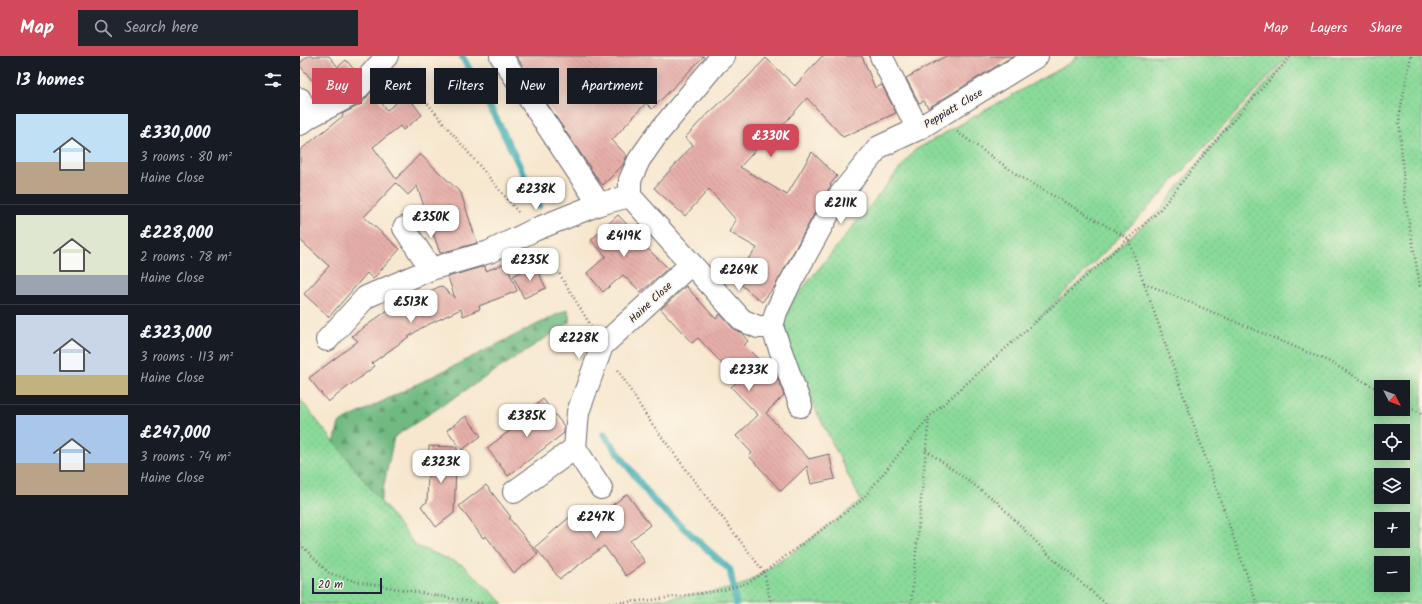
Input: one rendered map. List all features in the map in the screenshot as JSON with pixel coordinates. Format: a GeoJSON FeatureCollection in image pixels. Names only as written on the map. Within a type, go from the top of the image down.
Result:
{"type":"FeatureCollection","features":[{"type":"Feature","properties":{"kind":"street"},"geometry":{"type":"LineString","coordinates":[[303,113],[352,95],[387,56]]}},
{"type":"Feature","properties":{"kind":"street"},"geometry":{"type":"LineString","coordinates":[[501,56],[599,204]]}},
{"type":"Feature","properties":{"kind":"street"},"geometry":{"type":"LineString","coordinates":[[724,56],[716,63],[658,133],[640,160],[630,180],[630,196],[742,320],[758,327],[772,327]]}},
{"type":"Feature","properties":{"kind":"street","name":"Peppiatt Close"},"geometry":{"type":"LineString","coordinates":[[881,56],[918,129],[1037,56]]}},
{"type":"Feature","properties":{"kind":"street"},"geometry":{"type":"LineString","coordinates":[[801,406],[772,327],[776,312],[789,285],[836,200],[879,147],[918,129]]}},
{"type":"Feature","properties":{"kind":"street"},"geometry":{"type":"LineString","coordinates":[[328,340],[366,297],[431,268],[489,252],[534,230],[599,204],[630,196]]}},
{"type":"Feature","properties":{"kind":"street"},"geometry":{"type":"LineString","coordinates":[[404,228],[431,268]]}},
{"type":"Feature","properties":{"kind":"street","name":"Haine Close"},"geometry":{"type":"LineString","coordinates":[[575,448],[578,412],[602,346],[691,264]]}},
{"type":"Feature","properties":{"kind":"street"},"geometry":{"type":"LineString","coordinates":[[514,492],[575,448],[602,488]]}},
{"type":"Feature","properties":{"kind":"path"},"geometry":{"type":"LineString","coordinates":[[387,56],[534,230],[602,346],[647,417],[764,572],[771,604]]}},
{"type":"Feature","properties":{"kind":"path"},"geometry":{"type":"LineString","coordinates":[[597,604],[652,600],[724,590],[746,583],[764,572],[861,501],[929,417],[1158,212],[1216,140],[1291,56]]}},
{"type":"Feature","properties":{"kind":"path"},"geometry":{"type":"LineString","coordinates":[[1410,56],[1399,118],[1405,200],[1420,286],[1422,288]]}},
{"type":"Feature","properties":{"kind":"path"},"geometry":{"type":"LineString","coordinates":[[937,118],[1022,178],[1128,238],[1257,604]]}},
{"type":"Feature","properties":{"kind":"path"},"geometry":{"type":"LineString","coordinates":[[1144,283],[1328,361],[1374,386]]}},
{"type":"Feature","properties":{"kind":"path"},"geometry":{"type":"LineString","coordinates":[[1410,407],[1422,414]]}},
{"type":"Feature","properties":{"kind":"path"},"geometry":{"type":"LineString","coordinates":[[911,604],[929,417]]}},
{"type":"Feature","properties":{"kind":"path"},"geometry":{"type":"LineString","coordinates":[[926,450],[996,501],[1050,555],[1106,604]]}},
{"type":"Feature","properties":{"kind":"path"},"geometry":{"type":"LineString","coordinates":[[300,544],[329,574],[354,581],[484,604]]}},
{"type":"Feature","properties":{"kind":"green space"},"geometry":{"type":"Polygon","coordinates":[[[1076,56],[1288,56],[1154,202],[1036,321],[1158,212],[1216,140],[1291,56],[1422,56],[1422,604],[597,604],[652,600],[724,590],[747,583],[792,553],[861,501],[796,370],[781,325],[791,303],[915,150],[1073,61],[1076,56]]]}},
{"type":"Feature","properties":{"kind":"green space"},"geometry":{"type":"Polygon","coordinates":[[[568,309],[570,322],[394,437],[359,604],[300,604],[300,591],[339,423],[568,309]]]}},
{"type":"Feature","properties":{"kind":"green space"},"geometry":{"type":"Polygon","coordinates":[[[300,399],[416,546],[463,565],[504,604],[300,604],[300,399]]]}},
{"type":"Feature","properties":{"kind":"building"},"geometry":{"type":"Polygon","coordinates":[[[308,56],[329,56],[338,67],[346,60],[353,68],[312,68],[312,80],[300,66],[300,63],[308,56]]]}},
{"type":"Feature","properties":{"kind":"building"},"geometry":{"type":"Polygon","coordinates":[[[516,56],[704,56],[657,104],[657,68],[567,68],[567,104],[645,104],[612,140],[627,156],[623,165],[603,185],[547,104],[559,104],[559,68],[525,68],[516,56]]]}},
{"type":"Feature","properties":{"kind":"building"},"geometry":{"type":"Polygon","coordinates":[[[822,56],[862,56],[875,88],[882,85],[896,113],[843,137],[807,98],[773,136],[770,134],[740,167],[787,195],[812,152],[837,176],[830,185],[831,186],[825,194],[775,286],[762,302],[733,278],[757,248],[729,232],[736,220],[709,189],[685,216],[654,188],[693,145],[685,138],[706,115],[746,79],[766,58],[795,86],[822,56]]]}},
{"type":"Feature","properties":{"kind":"building"},"geometry":{"type":"Polygon","coordinates":[[[946,56],[1013,56],[928,108],[924,101],[919,103],[906,78],[946,56]]]}},
{"type":"Feature","properties":{"kind":"building"},"geometry":{"type":"Polygon","coordinates":[[[370,93],[370,104],[382,104],[387,110],[395,104],[414,104],[422,115],[403,130],[400,126],[373,147],[396,179],[420,154],[461,193],[477,243],[440,253],[417,186],[408,195],[396,183],[364,217],[400,249],[373,279],[367,273],[329,317],[304,294],[329,266],[300,240],[300,150],[343,116],[342,114],[362,103],[370,93]]]}},
{"type":"Feature","properties":{"kind":"building"},"geometry":{"type":"Polygon","coordinates":[[[647,104],[657,104],[652,109],[647,104]]]}},
{"type":"Feature","properties":{"kind":"building"},"geometry":{"type":"Polygon","coordinates":[[[618,215],[635,233],[633,235],[668,268],[641,292],[623,275],[603,292],[587,273],[606,256],[591,240],[618,215]]]}},
{"type":"Feature","properties":{"kind":"building"},"geometry":{"type":"Polygon","coordinates":[[[506,263],[517,291],[479,306],[480,309],[463,316],[461,309],[421,328],[372,363],[375,366],[328,402],[309,378],[358,341],[352,336],[388,310],[441,286],[455,298],[448,277],[485,266],[486,271],[506,263]]]}},
{"type":"Feature","properties":{"kind":"building"},"geometry":{"type":"Polygon","coordinates":[[[535,265],[546,288],[524,298],[513,276],[535,265]]]}},
{"type":"Feature","properties":{"kind":"building"},"geometry":{"type":"Polygon","coordinates":[[[686,286],[716,319],[720,314],[733,328],[741,333],[748,341],[744,345],[778,379],[784,395],[766,413],[809,459],[829,454],[835,479],[811,484],[807,466],[781,491],[749,456],[752,453],[736,436],[758,415],[731,387],[738,381],[698,338],[692,343],[661,309],[686,286]]]}},
{"type":"Feature","properties":{"kind":"building"},"geometry":{"type":"Polygon","coordinates":[[[543,399],[564,426],[564,433],[508,476],[487,448],[524,420],[521,417],[543,399]]]}},
{"type":"Feature","properties":{"kind":"building"},"geometry":{"type":"Polygon","coordinates":[[[466,416],[481,436],[462,450],[447,430],[466,416]]]}},
{"type":"Feature","properties":{"kind":"building"},"geometry":{"type":"Polygon","coordinates":[[[429,446],[457,447],[454,513],[436,527],[421,506],[427,502],[429,446]]]}},
{"type":"Feature","properties":{"kind":"building"},"geometry":{"type":"Polygon","coordinates":[[[486,485],[511,517],[509,518],[538,554],[514,573],[486,536],[483,538],[459,506],[486,485]]]}},
{"type":"Feature","properties":{"kind":"building"},"geometry":{"type":"Polygon","coordinates":[[[627,494],[650,525],[630,541],[645,562],[626,576],[604,546],[560,579],[535,547],[579,509],[590,522],[627,494]]]}},
{"type":"Feature","properties":{"kind":"waterway"},"geometry":{"type":"LineString","coordinates":[[462,56],[500,126],[539,206]]}},
{"type":"Feature","properties":{"kind":"waterway"},"geometry":{"type":"LineString","coordinates":[[604,434],[653,500],[730,570],[736,604]]}}]}
